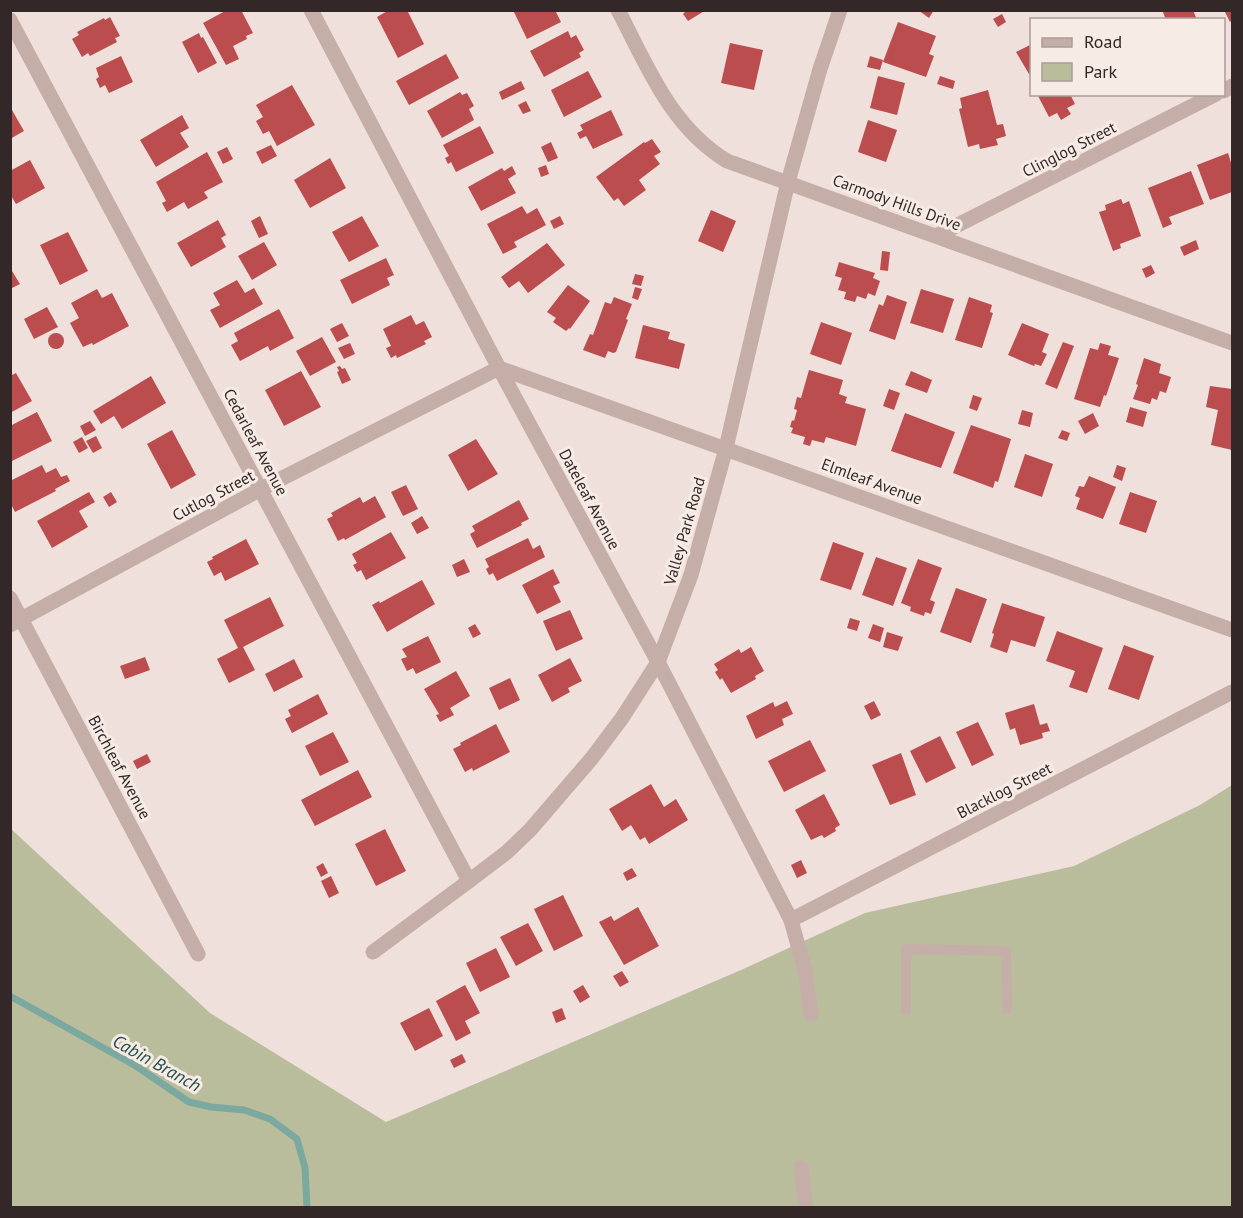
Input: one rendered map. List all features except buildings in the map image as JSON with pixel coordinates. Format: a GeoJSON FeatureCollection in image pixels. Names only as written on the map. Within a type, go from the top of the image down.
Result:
{"type":"FeatureCollection","features":[{"type":"Feature","properties":{"kind":"street","name":"Dateleaf Avenue"},"geometry":{"type":"LineString","coordinates":[[311,10],[658,662],[791,920],[805,970],[811,1014]]}},
{"type":"Feature","properties":{"kind":"street","name":"Carmody Hills Drive"},"geometry":{"type":"LineString","coordinates":[[618,10],[668,105],[682,124],[711,151],[727,160],[1233,343]]}},
{"type":"Feature","properties":{"kind":"street","name":"Valley Park Road"},"geometry":{"type":"LineString","coordinates":[[373,952],[507,852],[557,800],[622,718],[658,662],[691,575],[726,448],[788,182],[820,69],[840,10]]}},
{"type":"Feature","properties":{"kind":"street","name":"Cedarleaf Avenue"},"geometry":{"type":"LineString","coordinates":[[10,20],[469,881]]}},
{"type":"Feature","properties":{"kind":"street","name":"Clinglog Street"},"geometry":{"type":"LineString","coordinates":[[938,235],[1212,96]]}},
{"type":"Feature","properties":{"kind":"street","name":"Elmleaf Avenue"},"geometry":{"type":"LineString","coordinates":[[500,368],[1233,630]]}},
{"type":"Feature","properties":{"kind":"street","name":"Cutlog Street"},"geometry":{"type":"LineString","coordinates":[[16,622],[261,489],[500,368]]}},
{"type":"Feature","properties":{"kind":"street","name":"Birchleaf Avenue"},"geometry":{"type":"LineString","coordinates":[[10,598],[16,622],[198,954]]}},
{"type":"Feature","properties":{"kind":"street","name":"Blacklog Street"},"geometry":{"type":"LineString","coordinates":[[791,920],[1233,692]]}},
{"type":"Feature","properties":{"kind":"street"},"geometry":{"type":"LineString","coordinates":[[801,1168],[806,1208]]}},
{"type":"Feature","properties":{"kind":"lane"},"geometry":{"type":"LineString","coordinates":[[906,1011],[906,949],[1006,951],[1007,1009]]}},
{"type":"Feature","properties":{"kind":"green space"},"geometry":{"type":"Polygon","coordinates":[[[1232,785],[1232,1207],[11,1207],[10,828],[210,1013],[386,1122],[741,970],[865,913],[1074,866],[1200,805],[1232,785]]]}},
{"type":"Feature","properties":{"kind":"waterway","name":"Cabin Branch"},"geometry":{"type":"LineString","coordinates":[[10,996],[136,1066],[189,1102],[244,1110],[270,1119],[297,1139],[305,1168],[307,1208]]}}]}
